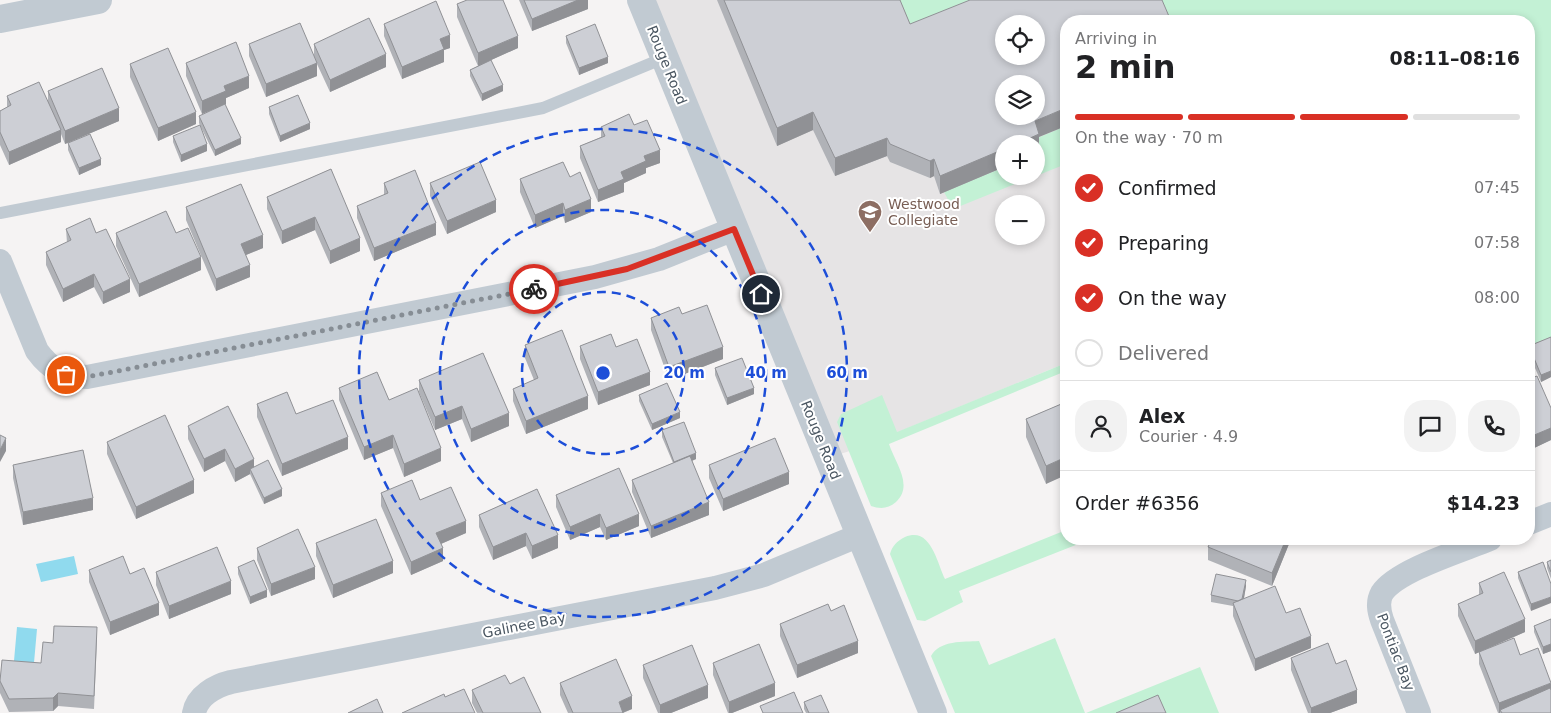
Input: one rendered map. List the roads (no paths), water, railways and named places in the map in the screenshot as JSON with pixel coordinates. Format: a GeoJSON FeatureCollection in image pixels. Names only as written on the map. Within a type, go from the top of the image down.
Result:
{"type":"FeatureCollection","features":[{"type":"Feature","properties":{"kind":"street"},"geometry":{"type":"LineString","coordinates":[[0,19],[98,0]]}},
{"type":"Feature","properties":{"kind":"street","name":"Rouge Road"},"geometry":{"type":"LineString","coordinates":[[641,0],[933,713]]}},
{"type":"Feature","properties":{"kind":"street"},"geometry":{"type":"LineString","coordinates":[[0,261],[37,351],[57,371],[66,375],[87,377],[595,277],[659,259],[734,229]]}},
{"type":"Feature","properties":{"kind":"street"},"geometry":{"type":"LineString","coordinates":[[1535,521],[1551,514]]}},
{"type":"Feature","properties":{"kind":"street","name":"Galinee Bay"},"geometry":{"type":"LineString","coordinates":[[194,713],[195,707],[209,691],[231,682],[723,586],[764,574],[860,535]]}},
{"type":"Feature","properties":{"kind":"street","name":"Pontiac Bay"},"geometry":{"type":"LineString","coordinates":[[1419,713],[1382,620],[1379,606],[1382,594],[1391,583],[1406,574],[1476,545]]}},
{"type":"Feature","properties":{"kind":"lane"},"geometry":{"type":"LineString","coordinates":[[0,213],[543,108],[664,58]]}},
{"type":"Feature","properties":{"kind":"water"},"geometry":{"type":"Polygon","coordinates":[[[74,556],[78,574],[41,582],[36,564],[74,556]]]}},
{"type":"Feature","properties":{"kind":"water"},"geometry":{"type":"Polygon","coordinates":[[[17,627],[37,629],[33,674],[13,672],[17,627]]]}},
{"type":"Feature","properties":{"kind":"place","name":"Westwood Collegiate"},"geometry":{"type":"Point","coordinates":[870,233]}}]}
